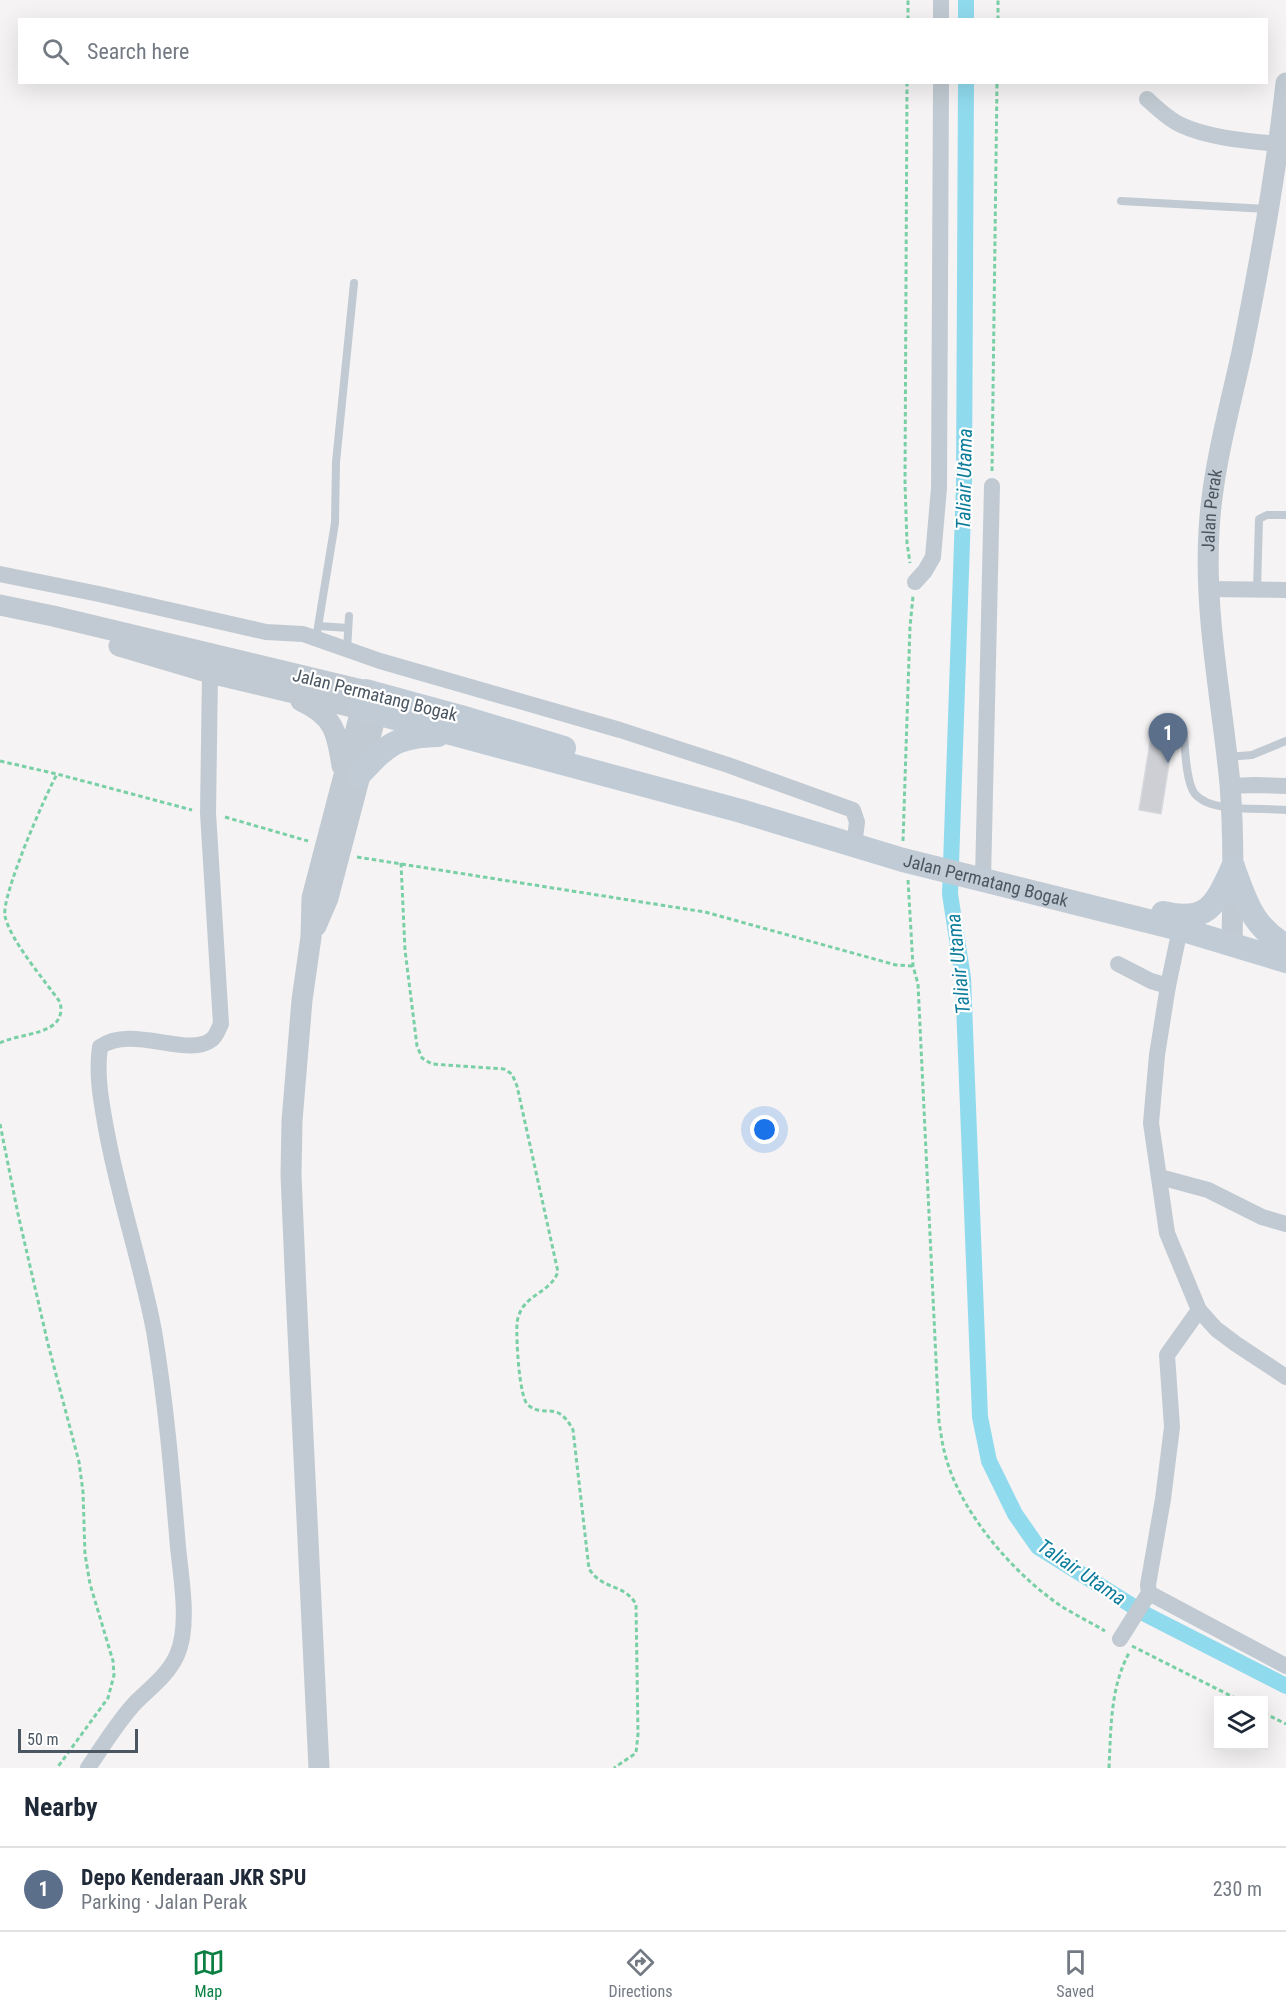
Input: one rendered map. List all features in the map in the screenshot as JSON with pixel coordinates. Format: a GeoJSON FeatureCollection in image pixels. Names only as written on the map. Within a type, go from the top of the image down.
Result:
{"type":"FeatureCollection","features":[{"type":"Feature","properties":{"kind":"main road","name":"Jalan Permatang Bogak"},"geometry":{"type":"LineString","coordinates":[[371,702],[455,735],[741,811],[903,860],[1232,943],[1286,961]]}},
{"type":"Feature","properties":{"kind":"main road","name":"Jalan Permatang Bogak"},"geometry":{"type":"LineString","coordinates":[[371,702],[461,717],[626,768],[741,811]]}},
{"type":"Feature","properties":{"kind":"main road"},"geometry":{"type":"LineString","coordinates":[[351,774],[400,740],[417,736],[455,735]]}},
{"type":"Feature","properties":{"kind":"main road"},"geometry":{"type":"LineString","coordinates":[[1019,889],[1039,886],[1068,890],[1176,916],[1195,916],[1206,910],[1219,897],[1233,867]]}},
{"type":"Feature","properties":{"kind":"main road"},"geometry":{"type":"LineString","coordinates":[[1233,867],[1251,912],[1259,924],[1269,935],[1286,946]]}},
{"type":"Feature","properties":{"kind":"street"},"geometry":{"type":"LineString","coordinates":[[941,0],[941,18]]}},
{"type":"Feature","properties":{"kind":"street","name":"Jalan Perak"},"geometry":{"type":"LineString","coordinates":[[1232,943],[1233,867],[1230,797],[1209,589],[1209,529],[1216,477],[1269,209],[1282,131],[1286,83]]}},
{"type":"Feature","properties":{"kind":"street"},"geometry":{"type":"LineString","coordinates":[[915,582],[933,557],[939,489],[941,84]]}},
{"type":"Feature","properties":{"kind":"street"},"geometry":{"type":"LineString","coordinates":[[1146,99],[1181,125],[1202,132],[1282,131]]}},
{"type":"Feature","properties":{"kind":"street"},"geometry":{"type":"LineString","coordinates":[[977,878],[992,486]]}},
{"type":"Feature","properties":{"kind":"street"},"geometry":{"type":"LineString","coordinates":[[0,574],[266,632],[303,634],[317,632],[347,650],[469,688],[620,730],[728,765],[853,810],[857,822],[854,846]]}},
{"type":"Feature","properties":{"kind":"street"},"geometry":{"type":"LineString","coordinates":[[1209,589],[1286,591]]}},
{"type":"Feature","properties":{"kind":"street","name":"Jalan Permatang Bogak"},"geometry":{"type":"LineString","coordinates":[[0,605],[53,616],[371,702]]}},
{"type":"Feature","properties":{"kind":"street","name":"Jalan Permatang Bogak"},"geometry":{"type":"LineString","coordinates":[[0,611],[210,673],[273,688],[371,702]]}},
{"type":"Feature","properties":{"kind":"street"},"geometry":{"type":"LineString","coordinates":[[88,1768],[135,1703],[171,1668],[182,1638],[183,1619],[164,1403],[154,1331],[110,1150],[101,1102],[98,1064],[100,1047],[110,1040],[127,1038],[190,1045],[213,1039],[221,1024],[208,813],[210,673]]}},
{"type":"Feature","properties":{"kind":"street"},"geometry":{"type":"LineString","coordinates":[[273,688],[316,708],[328,717],[351,774]]}},
{"type":"Feature","properties":{"kind":"street"},"geometry":{"type":"LineString","coordinates":[[319,1768],[291,1175],[296,1063],[311,937],[312,898],[331,849],[371,702]]}},
{"type":"Feature","properties":{"kind":"street"},"geometry":{"type":"LineString","coordinates":[[1230,797],[1255,785],[1286,786]]}},
{"type":"Feature","properties":{"kind":"street"},"geometry":{"type":"LineString","coordinates":[[1180,929],[1157,1055],[1151,1123],[1167,1233],[1199,1310],[1216,1329],[1286,1377]]}},
{"type":"Feature","properties":{"kind":"street"},"geometry":{"type":"LineString","coordinates":[[1118,964],[1150,981],[1168,986]]}},
{"type":"Feature","properties":{"kind":"street"},"geometry":{"type":"LineString","coordinates":[[1160,1177],[1208,1191],[1262,1217],[1286,1224]]}},
{"type":"Feature","properties":{"kind":"street"},"geometry":{"type":"LineString","coordinates":[[1126,1639],[1147,1596],[1163,1499],[1172,1427],[1167,1384],[1167,1355],[1199,1310]]}},
{"type":"Feature","properties":{"kind":"street"},"geometry":{"type":"LineString","coordinates":[[1147,1596],[1286,1666]]}},
{"type":"Feature","properties":{"kind":"lane"},"geometry":{"type":"LineString","coordinates":[[1121,201],[1269,209]]}},
{"type":"Feature","properties":{"kind":"lane"},"geometry":{"type":"LineString","coordinates":[[348,628],[317,632],[334,523],[336,462],[354,283]]}},
{"type":"Feature","properties":{"kind":"lane"},"geometry":{"type":"LineString","coordinates":[[1257,589],[1259,519],[1267,515],[1286,515]]}},
{"type":"Feature","properties":{"kind":"lane"},"geometry":{"type":"LineString","coordinates":[[347,650],[349,616]]}},
{"type":"Feature","properties":{"kind":"lane"},"geometry":{"type":"LineString","coordinates":[[1184,734],[1188,774],[1194,793],[1209,804],[1230,797],[1286,810]]}},
{"type":"Feature","properties":{"kind":"lane"},"geometry":{"type":"LineString","coordinates":[[1227,757],[1252,755],[1286,741]]}},
{"type":"Feature","properties":{"kind":"path"},"geometry":{"type":"LineString","coordinates":[[908,0],[908,18]]}},
{"type":"Feature","properties":{"kind":"path"},"geometry":{"type":"LineString","coordinates":[[998,0],[998,18]]}},
{"type":"Feature","properties":{"kind":"path"},"geometry":{"type":"LineString","coordinates":[[908,84],[905,483],[907,543],[915,582],[910,627],[903,860],[910,888],[914,966],[918,984],[939,1422],[945,1455],[958,1488],[980,1525],[1011,1563],[1050,1598],[1230,1696]]}},
{"type":"Feature","properties":{"kind":"path"},"geometry":{"type":"LineString","coordinates":[[992,486],[997,84]]}},
{"type":"Feature","properties":{"kind":"path"},"geometry":{"type":"LineString","coordinates":[[0,761],[208,813],[356,857],[705,912],[896,965],[914,966]]}},
{"type":"Feature","properties":{"kind":"path"},"geometry":{"type":"LineString","coordinates":[[0,1043],[11,1037],[51,1028],[59,1020],[62,1009],[60,1002],[12,934],[5,916],[5,903],[24,848],[44,796],[57,774]]}},
{"type":"Feature","properties":{"kind":"path"},"geometry":{"type":"LineString","coordinates":[[401,863],[405,950],[417,1046],[422,1058],[432,1064],[504,1069],[512,1074],[517,1086],[558,1272],[553,1283],[523,1307],[516,1321],[521,1393],[527,1404],[537,1409],[556,1411],[567,1419],[573,1430],[589,1569],[606,1586],[630,1594],[636,1604],[638,1734],[636,1753],[614,1768]]}},
{"type":"Feature","properties":{"kind":"path"},"geometry":{"type":"LineString","coordinates":[[0,1124],[36,1290],[79,1462],[83,1492],[85,1554],[90,1584],[113,1661],[114,1675],[108,1698],[57,1768]]}},
{"type":"Feature","properties":{"kind":"path"},"geometry":{"type":"LineString","coordinates":[[1109,1768],[1114,1692],[1126,1639]]}},
{"type":"Feature","properties":{"kind":"path"},"geometry":{"type":"LineString","coordinates":[[1268,1715],[1286,1724]]}},
{"type":"Feature","properties":{"kind":"building"},"geometry":{"type":"Polygon","coordinates":[[[1151,736],[1173,739],[1161,814],[1139,810],[1151,736]]]}},
{"type":"Feature","properties":{"kind":"waterway","name":"Taliair Utama"},"geometry":{"type":"LineString","coordinates":[[966,0],[966,18]]}},
{"type":"Feature","properties":{"kind":"waterway","name":"Taliair Utama"},"geometry":{"type":"LineString","coordinates":[[966,84],[964,484],[950,894],[963,978],[980,1417],[989,1461],[1015,1514],[1038,1547],[1147,1615],[1286,1686]]}},
{"type":"Feature","properties":{"kind":"place","name":"Depo Kenderaan JKR SPU"},"geometry":{"type":"Point","coordinates":[1168,763]}}]}
